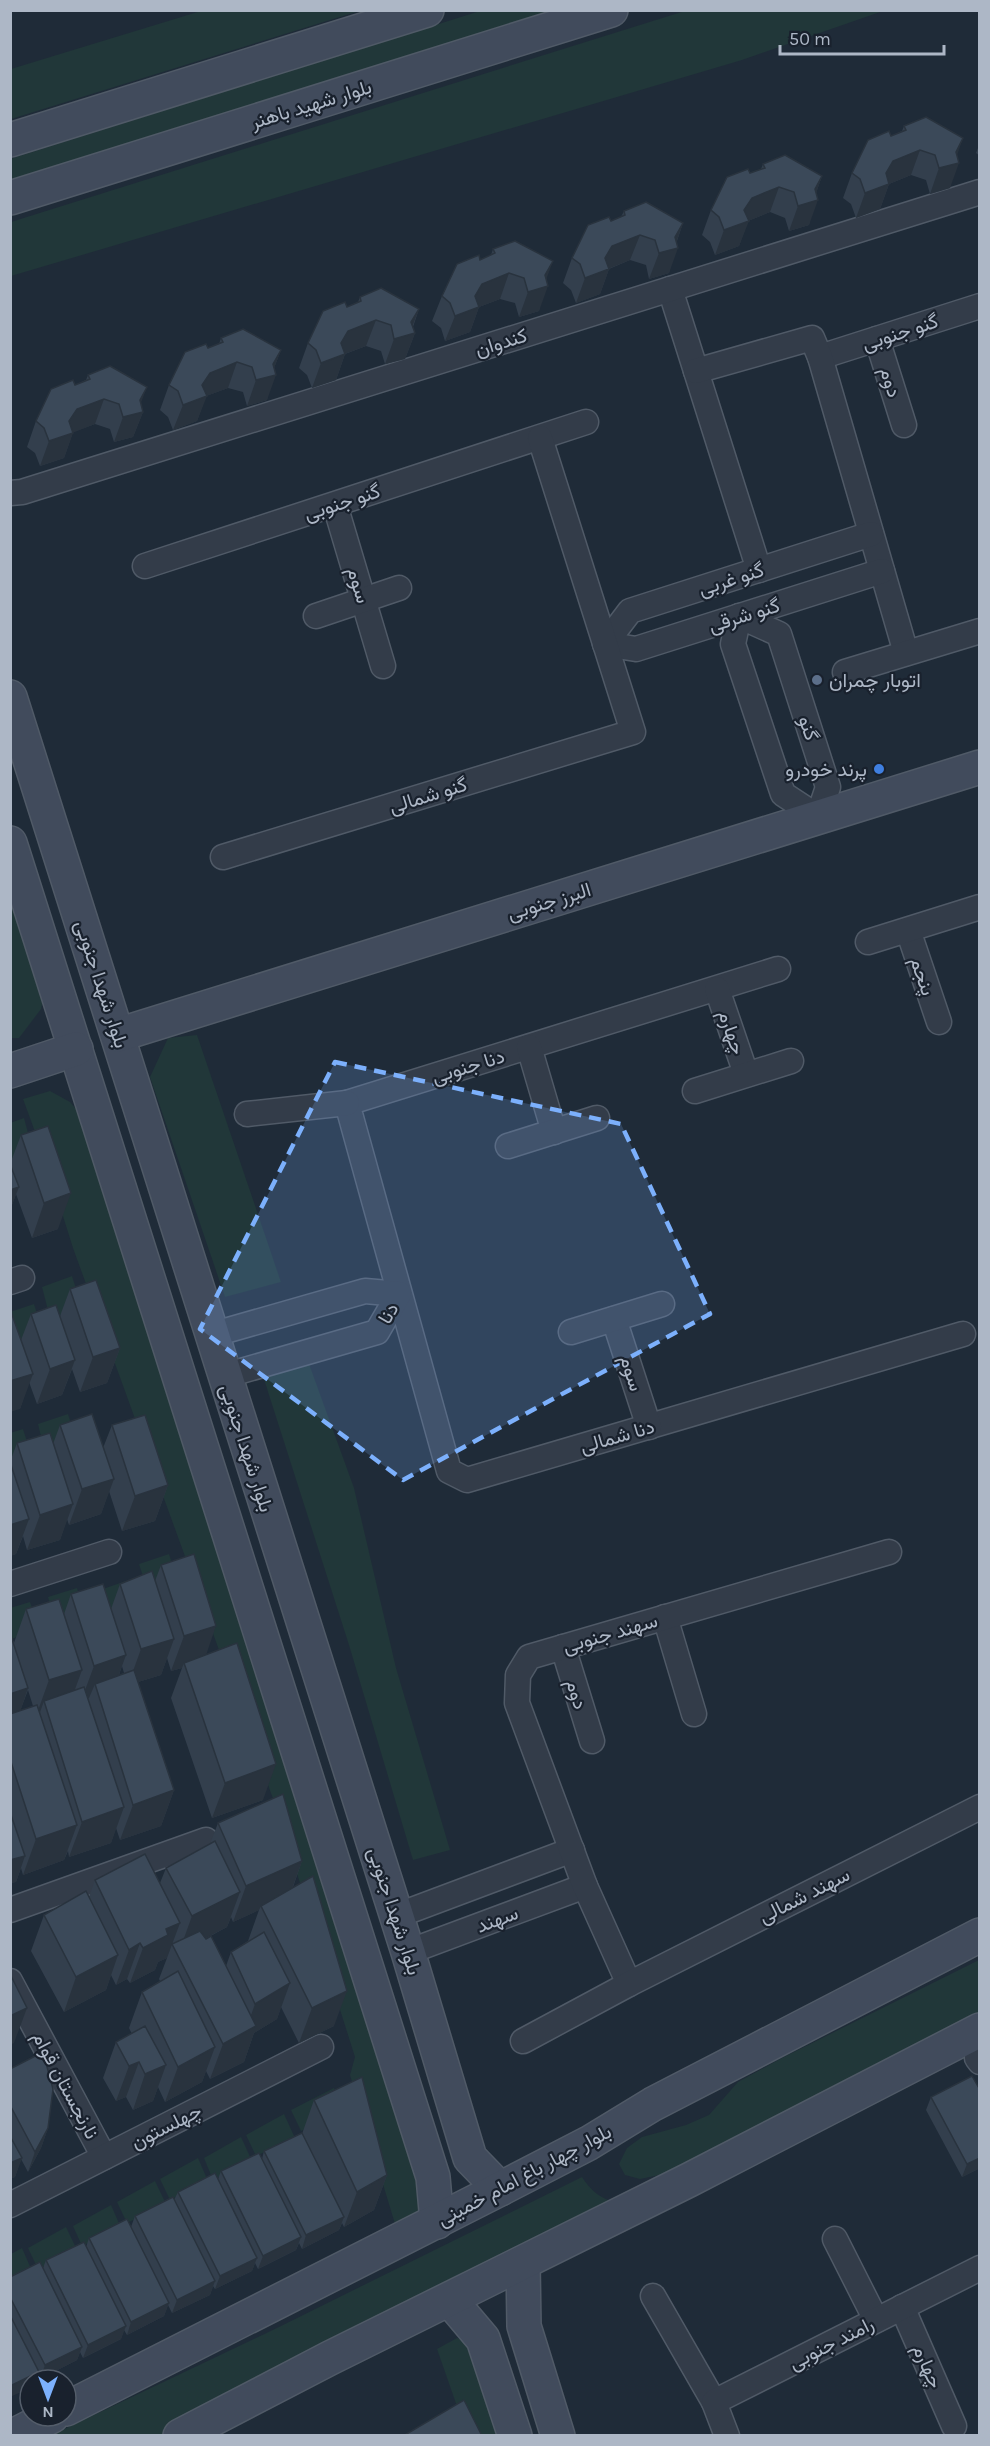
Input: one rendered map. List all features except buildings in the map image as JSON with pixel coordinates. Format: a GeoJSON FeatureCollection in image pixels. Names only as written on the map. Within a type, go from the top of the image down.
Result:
{"type":"FeatureCollection","features":[{"type":"Feature","properties":{"kind":"street"},"geometry":{"type":"LineString","coordinates":[[10,140],[427,10]]}},
{"type":"Feature","properties":{"kind":"street","name":"بلوار شهید باهنر"},"geometry":{"type":"LineString","coordinates":[[10,198],[611,10]]}},
{"type":"Feature","properties":{"kind":"street","name":"کندوان"},"geometry":{"type":"LineString","coordinates":[[14,496],[980,192]]}},
{"type":"Feature","properties":{"kind":"street"},"geometry":{"type":"LineString","coordinates":[[670,289],[759,570]]}},
{"type":"Feature","properties":{"kind":"street","name":"گنو جنوبی"},"geometry":{"type":"LineString","coordinates":[[820,357],[980,306]]}},
{"type":"Feature","properties":{"kind":"street"},"geometry":{"type":"LineString","coordinates":[[696,371],[812,338],[820,357],[906,653]]}},
{"type":"Feature","properties":{"kind":"street","name":"دوم"},"geometry":{"type":"LineString","coordinates":[[877,339],[904,424]]}},
{"type":"Feature","properties":{"kind":"street","name":"گنو جنوبی"},"geometry":{"type":"LineString","coordinates":[[145,566],[586,422]]}},
{"type":"Feature","properties":{"kind":"street"},"geometry":{"type":"LineString","coordinates":[[540,438],[605,644]]}},
{"type":"Feature","properties":{"kind":"street","name":"سوم"},"geometry":{"type":"LineString","coordinates":[[335,505],[383,666]]}},
{"type":"Feature","properties":{"kind":"street","name":"گنو غربی"},"geometry":{"type":"LineString","coordinates":[[605,644],[630,610],[871,534]]}},
{"type":"Feature","properties":{"kind":"street","name":"گنو شرقی"},"geometry":{"type":"LineString","coordinates":[[605,644],[636,648],[882,571]]}},
{"type":"Feature","properties":{"kind":"street"},"geometry":{"type":"LineString","coordinates":[[316,616],[399,588]]}},
{"type":"Feature","properties":{"kind":"street"},"geometry":{"type":"LineString","coordinates":[[739,616],[733,644],[783,794],[818,817]]}},
{"type":"Feature","properties":{"kind":"street","name":"گنو"},"geometry":{"type":"LineString","coordinates":[[739,616],[779,634],[828,788],[818,817]]}},
{"type":"Feature","properties":{"kind":"street"},"geometry":{"type":"LineString","coordinates":[[845,672],[980,631]]}},
{"type":"Feature","properties":{"kind":"street","name":"گنو شمالی"},"geometry":{"type":"LineString","coordinates":[[222,857],[633,732],[605,644]]}},
{"type":"Feature","properties":{"kind":"street","name":"بلوار شهدا جنوبی"},"geometry":{"type":"LineString","coordinates":[[10,697],[408,1952],[470,2158],[500,2189]]}},
{"type":"Feature","properties":{"kind":"street","name":"البرز جنوبی"},"geometry":{"type":"LineString","coordinates":[[118,1035],[980,766]]}},
{"type":"Feature","properties":{"kind":"street"},"geometry":{"type":"LineString","coordinates":[[10,843],[433,2177],[437,2222]]}},
{"type":"Feature","properties":{"kind":"street"},"geometry":{"type":"LineString","coordinates":[[868,942],[980,907]]}},
{"type":"Feature","properties":{"kind":"street","name":"پنجم"},"geometry":{"type":"LineString","coordinates":[[908,930],[939,1022]]}},
{"type":"Feature","properties":{"kind":"street","name":"دنا جنوبی"},"geometry":{"type":"LineString","coordinates":[[247,1114],[346,1103],[778,969]]}},
{"type":"Feature","properties":{"kind":"street","name":"چهارم"},"geometry":{"type":"LineString","coordinates":[[717,989],[746,1074]]}},
{"type":"Feature","properties":{"kind":"street"},"geometry":{"type":"LineString","coordinates":[[529,1047],[554,1132]]}},
{"type":"Feature","properties":{"kind":"street"},"geometry":{"type":"LineString","coordinates":[[10,1071],[76,1049]]}},
{"type":"Feature","properties":{"kind":"street"},"geometry":{"type":"LineString","coordinates":[[695,1091],[791,1061]]}},
{"type":"Feature","properties":{"kind":"street"},"geometry":{"type":"LineString","coordinates":[[346,1103],[399,1294]]}},
{"type":"Feature","properties":{"kind":"street"},"geometry":{"type":"LineString","coordinates":[[508,1146],[597,1118]]}},
{"type":"Feature","properties":{"kind":"street","name":"دنا"},"geometry":{"type":"LineString","coordinates":[[211,1335],[366,1291],[399,1294],[377,1332],[224,1376]]}},
{"type":"Feature","properties":{"kind":"street","name":"دنا شمالی"},"geometry":{"type":"LineString","coordinates":[[399,1294],[449,1471],[467,1480],[963,1334]]}},
{"type":"Feature","properties":{"kind":"street"},"geometry":{"type":"LineString","coordinates":[[571,1332],[662,1304]]}},
{"type":"Feature","properties":{"kind":"street","name":"سوم"},"geometry":{"type":"LineString","coordinates":[[614,1319],[649,1427]]}},
{"type":"Feature","properties":{"kind":"street"},"geometry":{"type":"LineString","coordinates":[[10,1584],[109,1552]]}},
{"type":"Feature","properties":{"kind":"street","name":"سهند جنوبی"},"geometry":{"type":"LineString","coordinates":[[572,1850],[517,1703],[518,1676],[530,1657],[890,1552]]}},
{"type":"Feature","properties":{"kind":"street"},"geometry":{"type":"LineString","coordinates":[[665,1617],[694,1714]]}},
{"type":"Feature","properties":{"kind":"street","name":"دوم"},"geometry":{"type":"LineString","coordinates":[[563,1647],[592,1741]]}},
{"type":"Feature","properties":{"kind":"street","name":"سهند شمالی"},"geometry":{"type":"LineString","coordinates":[[523,2041],[629,1984],[980,1807]]}},
{"type":"Feature","properties":{"kind":"street"},"geometry":{"type":"LineString","coordinates":[[10,1910],[206,1840]]}},
{"type":"Feature","properties":{"kind":"street"},"geometry":{"type":"LineString","coordinates":[[572,1850],[585,1886],[629,1984]]}},
{"type":"Feature","properties":{"kind":"street","name":"سهند"},"geometry":{"type":"LineString","coordinates":[[396,1916],[572,1850]]}},
{"type":"Feature","properties":{"kind":"street","name":"سهند"},"geometry":{"type":"LineString","coordinates":[[408,1952],[585,1886]]}},
{"type":"Feature","properties":{"kind":"street","name":"بلوار چهار باغ امام خمینی"},"geometry":{"type":"LineString","coordinates":[[78,2403],[437,2222],[589,2143],[653,2104],[980,1935]]}},
{"type":"Feature","properties":{"kind":"street","name":"نارنجستان قوام"},"geometry":{"type":"LineString","coordinates":[[10,1981],[104,2157]]}},
{"type":"Feature","properties":{"kind":"street","name":"چهلستون"},"geometry":{"type":"LineString","coordinates":[[10,2205],[321,2048]]}},
{"type":"Feature","properties":{"kind":"street"},"geometry":{"type":"LineString","coordinates":[[180,2436],[330,2358],[523,2264],[979,2050]]}},
{"type":"Feature","properties":{"kind":"street"},"geometry":{"type":"LineString","coordinates":[[433,2177],[453,2181],[463,2174],[470,2158]]}},
{"type":"Feature","properties":{"kind":"street"},"geometry":{"type":"LineString","coordinates":[[835,2239],[876,2320]]}},
{"type":"Feature","properties":{"kind":"street"},"geometry":{"type":"LineString","coordinates":[[523,2264],[524,2326],[558,2436]]}},
{"type":"Feature","properties":{"kind":"street","name":"رامند جنوبی"},"geometry":{"type":"LineString","coordinates":[[714,2402],[980,2268]]}},
{"type":"Feature","properties":{"kind":"street"},"geometry":{"type":"LineString","coordinates":[[653,2296],[714,2402],[727,2436]]}},
{"type":"Feature","properties":{"kind":"street"},"geometry":{"type":"LineString","coordinates":[[450,2300],[483,2339],[515,2436]]}},
{"type":"Feature","properties":{"kind":"street","name":"چهارم"},"geometry":{"type":"LineString","coordinates":[[902,2307],[954,2426]]}},
{"type":"Feature","properties":{"kind":"street"},"geometry":{"type":"LineString","coordinates":[[483,2339],[489,2322],[496,2319],[517,2321],[524,2326]]}},
{"type":"Feature","properties":{"kind":"street"},"geometry":{"type":"LineString","coordinates":[[13,2436],[29,2428]]}},
{"type":"Feature","properties":{"kind":"highlighted area"},"geometry":{"type":"Polygon","coordinates":[[[335,1062],[621,1124],[710,1314],[403,1480],[200,1329],[335,1062]]]}},
{"type":"Feature","properties":{"kind":"green space"},"geometry":{"type":"Polygon","coordinates":[[[688,10],[883,11],[742,60],[11,276],[11,222],[688,10]]]}},
{"type":"Feature","properties":{"kind":"green space"},"geometry":{"type":"Polygon","coordinates":[[[201,11],[359,11],[11,119],[11,69],[201,11]]]}},
{"type":"Feature","properties":{"kind":"green space"},"geometry":{"type":"Polygon","coordinates":[[[480,11],[549,11],[11,182],[10,159],[480,11]]]}},
{"type":"Feature","properties":{"kind":"green space"},"geometry":{"type":"Polygon","coordinates":[[[10,859],[48,979],[41,1009],[19,1038],[11,1038],[10,859]]]}},
{"type":"Feature","properties":{"kind":"green space"},"geometry":{"type":"Polygon","coordinates":[[[197,1035],[281,1282],[225,1297],[150,1077],[168,1038],[197,1035]]]}},
{"type":"Feature","properties":{"kind":"green space"},"geometry":{"type":"Polygon","coordinates":[[[50,1091],[70,1102],[84,1118],[424,2168],[422,2210],[395,2224],[350,2075],[355,2057],[275,1804],[73,1248],[23,1099],[50,1091]]]}},
{"type":"Feature","properties":{"kind":"green space"},"geometry":{"type":"Polygon","coordinates":[[[24,1118],[34,1155],[11,1162],[10,1123],[24,1118]]]}},
{"type":"Feature","properties":{"kind":"green space"},"geometry":{"type":"Polygon","coordinates":[[[72,1276],[82,1308],[50,1318],[42,1287],[72,1276]]]}},
{"type":"Feature","properties":{"kind":"green space"},"geometry":{"type":"Polygon","coordinates":[[[34,1304],[44,1336],[12,1346],[10,1312],[34,1304]]]}},
{"type":"Feature","properties":{"kind":"green space"},"geometry":{"type":"Polygon","coordinates":[[[308,1361],[354,1488],[396,1668],[450,1850],[413,1860],[349,1645],[262,1373],[308,1361]]]}},
{"type":"Feature","properties":{"kind":"green space"},"geometry":{"type":"Polygon","coordinates":[[[68,1414],[77,1442],[45,1453],[38,1424],[68,1414]]]}},
{"type":"Feature","properties":{"kind":"green space"},"geometry":{"type":"Polygon","coordinates":[[[23,1429],[32,1457],[11,1464],[10,1433],[23,1429]]]}},
{"type":"Feature","properties":{"kind":"green space"},"geometry":{"type":"Polygon","coordinates":[[[169,1554],[178,1582],[148,1592],[139,1564],[169,1554]]]}},
{"type":"Feature","properties":{"kind":"green space"},"geometry":{"type":"Polygon","coordinates":[[[126,1581],[134,1604],[103,1614],[97,1591],[126,1581]]]}},
{"type":"Feature","properties":{"kind":"green space"},"geometry":{"type":"Polygon","coordinates":[[[77,1588],[86,1616],[56,1626],[48,1597],[77,1588]]]}},
{"type":"Feature","properties":{"kind":"green space"},"geometry":{"type":"Polygon","coordinates":[[[30,1602],[40,1630],[11,1639],[10,1608],[30,1602]]]}},
{"type":"Feature","properties":{"kind":"green space"},"geometry":{"type":"Polygon","coordinates":[[[979,1960],[979,2017],[689,2169],[640,2179],[625,2175],[619,2164],[627,2148],[642,2137],[686,2125],[709,2115],[738,2082],[979,1960]]]}},
{"type":"Feature","properties":{"kind":"green space"},"geometry":{"type":"Polygon","coordinates":[[[334,2088],[343,2111],[301,2131],[291,2110],[334,2088]]]}},
{"type":"Feature","properties":{"kind":"green space"},"geometry":{"type":"Polygon","coordinates":[[[284,2114],[295,2138],[256,2156],[246,2135],[284,2114]]]}},
{"type":"Feature","properties":{"kind":"green space"},"geometry":{"type":"Polygon","coordinates":[[[241,2137],[252,2161],[213,2180],[204,2158],[241,2137]]]}},
{"type":"Feature","properties":{"kind":"green space"},"geometry":{"type":"Polygon","coordinates":[[[198,2158],[208,2181],[170,2200],[160,2179],[198,2158]]]}},
{"type":"Feature","properties":{"kind":"green space"},"geometry":{"type":"Polygon","coordinates":[[[582,2177],[596,2193],[616,2203],[162,2435],[50,2436],[67,2428],[78,2428],[78,2423],[279,2327],[582,2177]]]}},
{"type":"Feature","properties":{"kind":"green space"},"geometry":{"type":"Polygon","coordinates":[[[155,2181],[166,2204],[127,2223],[117,2202],[155,2181]]]}},
{"type":"Feature","properties":{"kind":"green space"},"geometry":{"type":"Polygon","coordinates":[[[111,2205],[121,2228],[82,2246],[73,2226],[111,2205]]]}},
{"type":"Feature","properties":{"kind":"green space"},"geometry":{"type":"Polygon","coordinates":[[[66,2227],[77,2250],[38,2269],[28,2248],[66,2227]]]}},
{"type":"Feature","properties":{"kind":"green space"},"geometry":{"type":"Polygon","coordinates":[[[22,2248],[32,2271],[11,2281],[11,2254],[22,2248]]]}},
{"type":"Feature","properties":{"kind":"green space"},"geometry":{"type":"Polygon","coordinates":[[[457,2338],[469,2341],[508,2435],[467,2435],[437,2349],[457,2338]]]}},
{"type":"Feature","properties":{"kind":"place","name":"اتوبار چمران"},"geometry":{"type":"Point","coordinates":[817,680]}},
{"type":"Feature","properties":{"kind":"place","name":"پرند خودرو"},"geometry":{"type":"Point","coordinates":[879,769]}}]}
